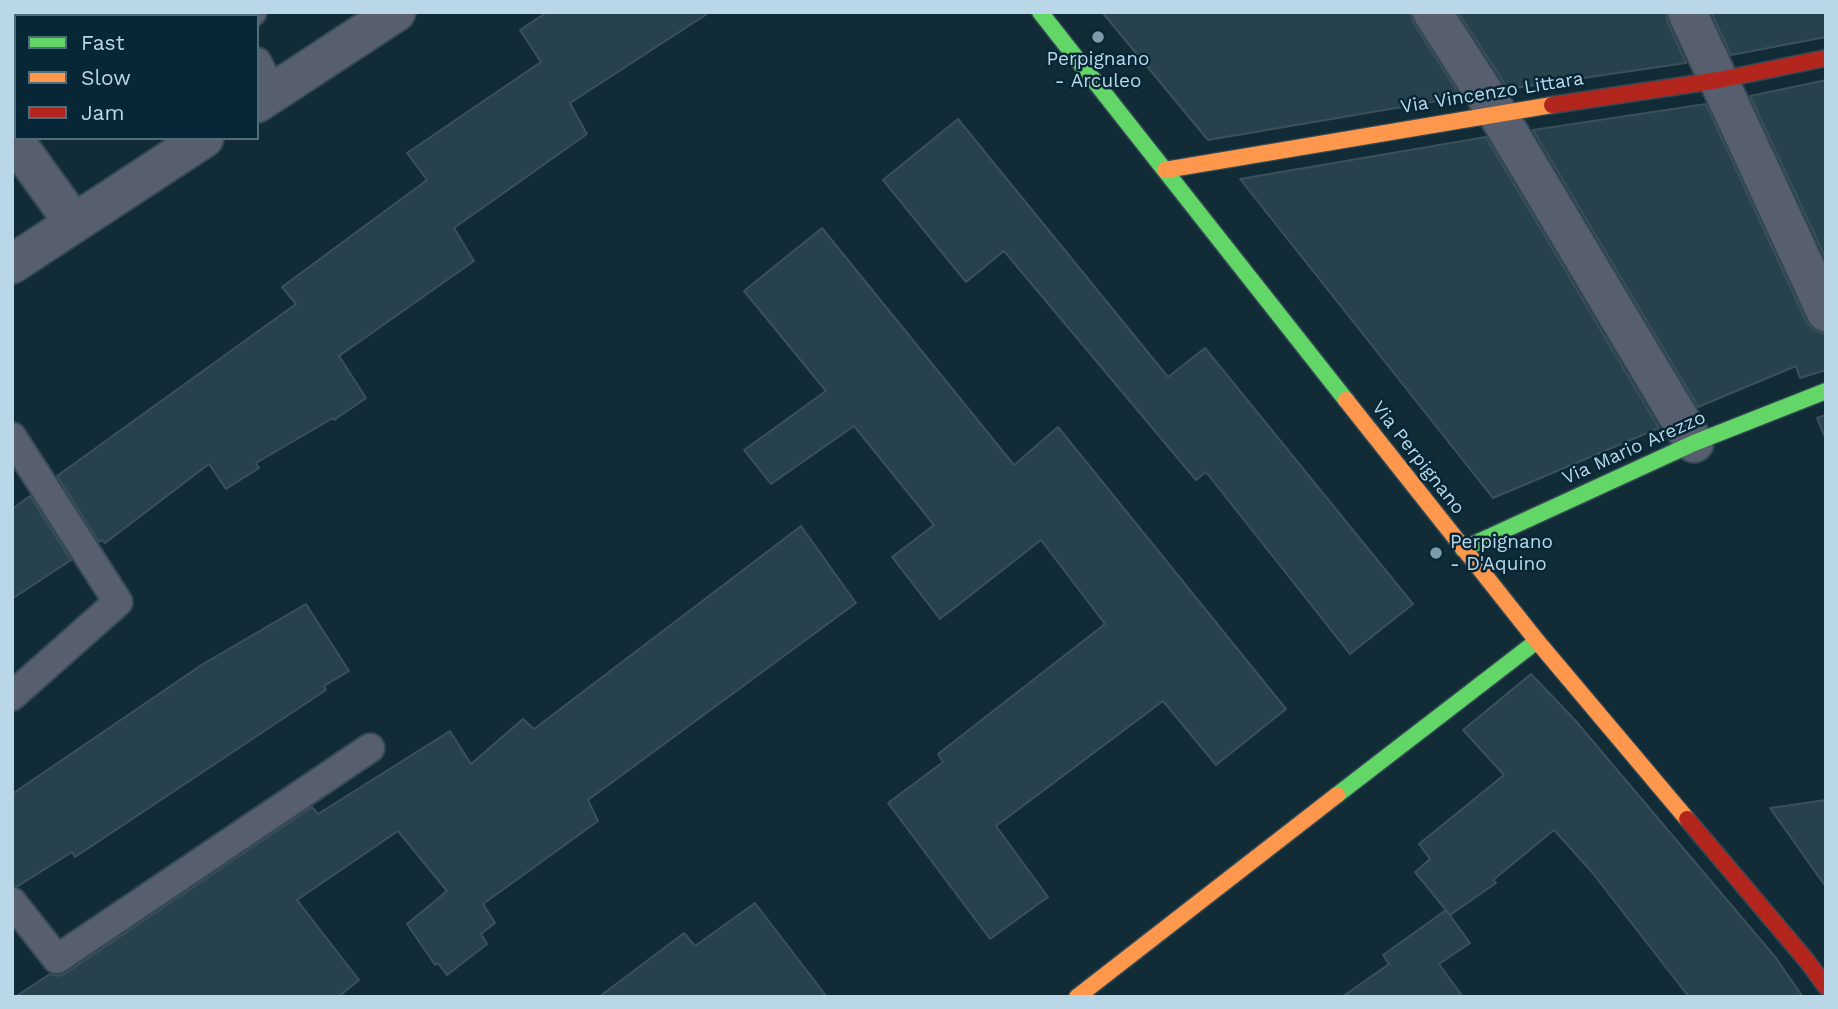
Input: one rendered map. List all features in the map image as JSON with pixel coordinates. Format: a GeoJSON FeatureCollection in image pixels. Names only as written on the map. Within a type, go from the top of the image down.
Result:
{"type":"FeatureCollection","features":[{"type":"Feature","properties":{"kind":"street"},"geometry":{"type":"LineString","coordinates":[[263,86],[396,12]]}},
{"type":"Feature","properties":{"kind":"street","name":"Via Perpignano"},"geometry":{"type":"LineString","coordinates":[[1040,12],[1537,641],[1807,961],[1826,988]]}},
{"type":"Feature","properties":{"kind":"street"},"geometry":{"type":"LineString","coordinates":[[1432,12],[1497,113],[1694,443]]}},
{"type":"Feature","properties":{"kind":"street"},"geometry":{"type":"LineString","coordinates":[[1688,12],[1826,312]]}},
{"type":"Feature","properties":{"kind":"street","name":"Via Vincenzo Littara"},"geometry":{"type":"LineString","coordinates":[[1165,170],[1497,113],[1719,80],[1826,58]]}},
{"type":"Feature","properties":{"kind":"street"},"geometry":{"type":"LineString","coordinates":[[14,140],[74,223]]}},
{"type":"Feature","properties":{"kind":"street"},"geometry":{"type":"LineString","coordinates":[[12,264],[201,140]]}},
{"type":"Feature","properties":{"kind":"street","name":"Via Mario Arezzo"},"geometry":{"type":"LineString","coordinates":[[1463,549],[1694,443],[1826,391]]}},
{"type":"Feature","properties":{"kind":"street"},"geometry":{"type":"LineString","coordinates":[[1077,997],[1537,641]]}},
{"type":"Feature","properties":{"kind":"lane"},"geometry":{"type":"LineString","coordinates":[[12,437],[118,602],[12,696]]}},
{"type":"Feature","properties":{"kind":"lane"},"geometry":{"type":"LineString","coordinates":[[12,902],[57,959],[370,748]]}},
{"type":"Feature","properties":{"kind":"building"},"geometry":{"type":"Polygon","coordinates":[[[547,12],[710,12],[570,103],[587,134],[454,228],[474,261],[339,356],[366,398],[334,420],[333,418],[256,463],[259,468],[226,489],[209,464],[105,543],[102,540],[99,542],[57,476],[296,304],[282,287],[427,180],[407,153],[541,62],[520,30],[547,12]]]}},
{"type":"Feature","properties":{"kind":"building"},"geometry":{"type":"Polygon","coordinates":[[[1102,12],[1410,12],[1414,24],[1461,97],[1208,140],[1102,12]]]}},
{"type":"Feature","properties":{"kind":"building"},"geometry":{"type":"Polygon","coordinates":[[[1458,12],[1666,12],[1667,21],[1686,63],[1508,89],[1458,12]]]}},
{"type":"Feature","properties":{"kind":"building"},"geometry":{"type":"Polygon","coordinates":[[[1711,12],[1826,12],[1826,37],[1731,55],[1711,12]]]}},
{"type":"Feature","properties":{"kind":"building"},"geometry":{"type":"Polygon","coordinates":[[[1826,80],[1826,259],[1750,96],[1826,80]]]}},
{"type":"Feature","properties":{"kind":"building"},"geometry":{"type":"Polygon","coordinates":[[[1706,104],[1806,321],[1814,330],[1826,334],[1826,370],[1800,378],[1796,366],[1698,407],[1533,130],[1706,104]]]}},
{"type":"Feature","properties":{"kind":"building"},"geometry":{"type":"Polygon","coordinates":[[[958,119],[1168,377],[1205,348],[1413,604],[1350,654],[1206,472],[1196,480],[1004,251],[966,282],[883,180],[958,119]]]}},
{"type":"Feature","properties":{"kind":"building"},"geometry":{"type":"Polygon","coordinates":[[[1486,137],[1659,428],[1493,498],[1240,179],[1486,137]]]}},
{"type":"Feature","properties":{"kind":"building"},"geometry":{"type":"Polygon","coordinates":[[[822,228],[1014,465],[1058,427],[1286,709],[1216,765],[1163,701],[996,826],[1048,897],[990,939],[888,803],[943,762],[938,754],[1105,624],[1041,540],[940,619],[892,557],[934,525],[854,426],[771,484],[744,450],[826,391],[744,291],[822,228]]]}},
{"type":"Feature","properties":{"kind":"building"},"geometry":{"type":"Polygon","coordinates":[[[1826,415],[1826,437],[1825,437],[1817,418],[1826,415]]]}},
{"type":"Feature","properties":{"kind":"building"},"geometry":{"type":"Polygon","coordinates":[[[30,496],[71,560],[12,599],[12,509],[30,496]]]}},
{"type":"Feature","properties":{"kind":"building"},"geometry":{"type":"Polygon","coordinates":[[[801,526],[856,603],[588,800],[598,821],[483,904],[495,923],[481,934],[487,944],[447,975],[438,963],[435,965],[407,924],[447,891],[398,831],[297,900],[359,980],[338,997],[15,997],[50,974],[58,976],[66,973],[312,807],[318,814],[450,731],[471,764],[523,719],[534,729],[801,526]]]}},
{"type":"Feature","properties":{"kind":"building"},"geometry":{"type":"Polygon","coordinates":[[[306,604],[349,671],[324,686],[326,690],[75,857],[72,852],[18,886],[12,886],[12,794],[203,664],[306,604]]]}},
{"type":"Feature","properties":{"kind":"building"},"geometry":{"type":"Polygon","coordinates":[[[1531,674],[1574,719],[1776,958],[1803,997],[1689,997],[1591,871],[1554,830],[1493,880],[1496,883],[1450,915],[1415,872],[1430,859],[1419,844],[1504,775],[1463,730],[1531,674]]]}},
{"type":"Feature","properties":{"kind":"building"},"geometry":{"type":"Polygon","coordinates":[[[1826,800],[1826,887],[1770,808],[1826,800]]]}},
{"type":"Feature","properties":{"kind":"building"},"geometry":{"type":"Polygon","coordinates":[[[755,903],[827,997],[599,997],[684,933],[695,946],[755,903]]]}},
{"type":"Feature","properties":{"kind":"building"},"geometry":{"type":"Polygon","coordinates":[[[1446,910],[1470,943],[1439,964],[1463,997],[1342,997],[1389,964],[1383,955],[1446,910]]]}},
{"type":"Feature","properties":{"kind":"traffic: fast"},"geometry":{"type":"LineString","coordinates":[[1040,12],[1346,400]]}},
{"type":"Feature","properties":{"kind":"traffic: fast"},"geometry":{"type":"LineString","coordinates":[[1463,549],[1694,443],[1826,391]]}},
{"type":"Feature","properties":{"kind":"traffic: fast"},"geometry":{"type":"LineString","coordinates":[[1337,795],[1537,641]]}},
{"type":"Feature","properties":{"kind":"traffic: slow"},"geometry":{"type":"LineString","coordinates":[[1165,170],[1552,105]]}},
{"type":"Feature","properties":{"kind":"traffic: slow"},"geometry":{"type":"LineString","coordinates":[[1346,400],[1537,641],[1687,819]]}},
{"type":"Feature","properties":{"kind":"traffic: slow"},"geometry":{"type":"LineString","coordinates":[[1077,997],[1337,795]]}},
{"type":"Feature","properties":{"kind":"traffic: jam"},"geometry":{"type":"LineString","coordinates":[[1552,105],[1719,80],[1826,58]]}},
{"type":"Feature","properties":{"kind":"traffic: jam"},"geometry":{"type":"LineString","coordinates":[[1687,819],[1826,987]]}},
{"type":"Feature","properties":{"kind":"place","name":"Perpignano - Arculeo"},"geometry":{"type":"Point","coordinates":[1098,37]}},
{"type":"Feature","properties":{"kind":"place","name":"Perpignano - D'Aquino"},"geometry":{"type":"Point","coordinates":[1436,553]}}]}
